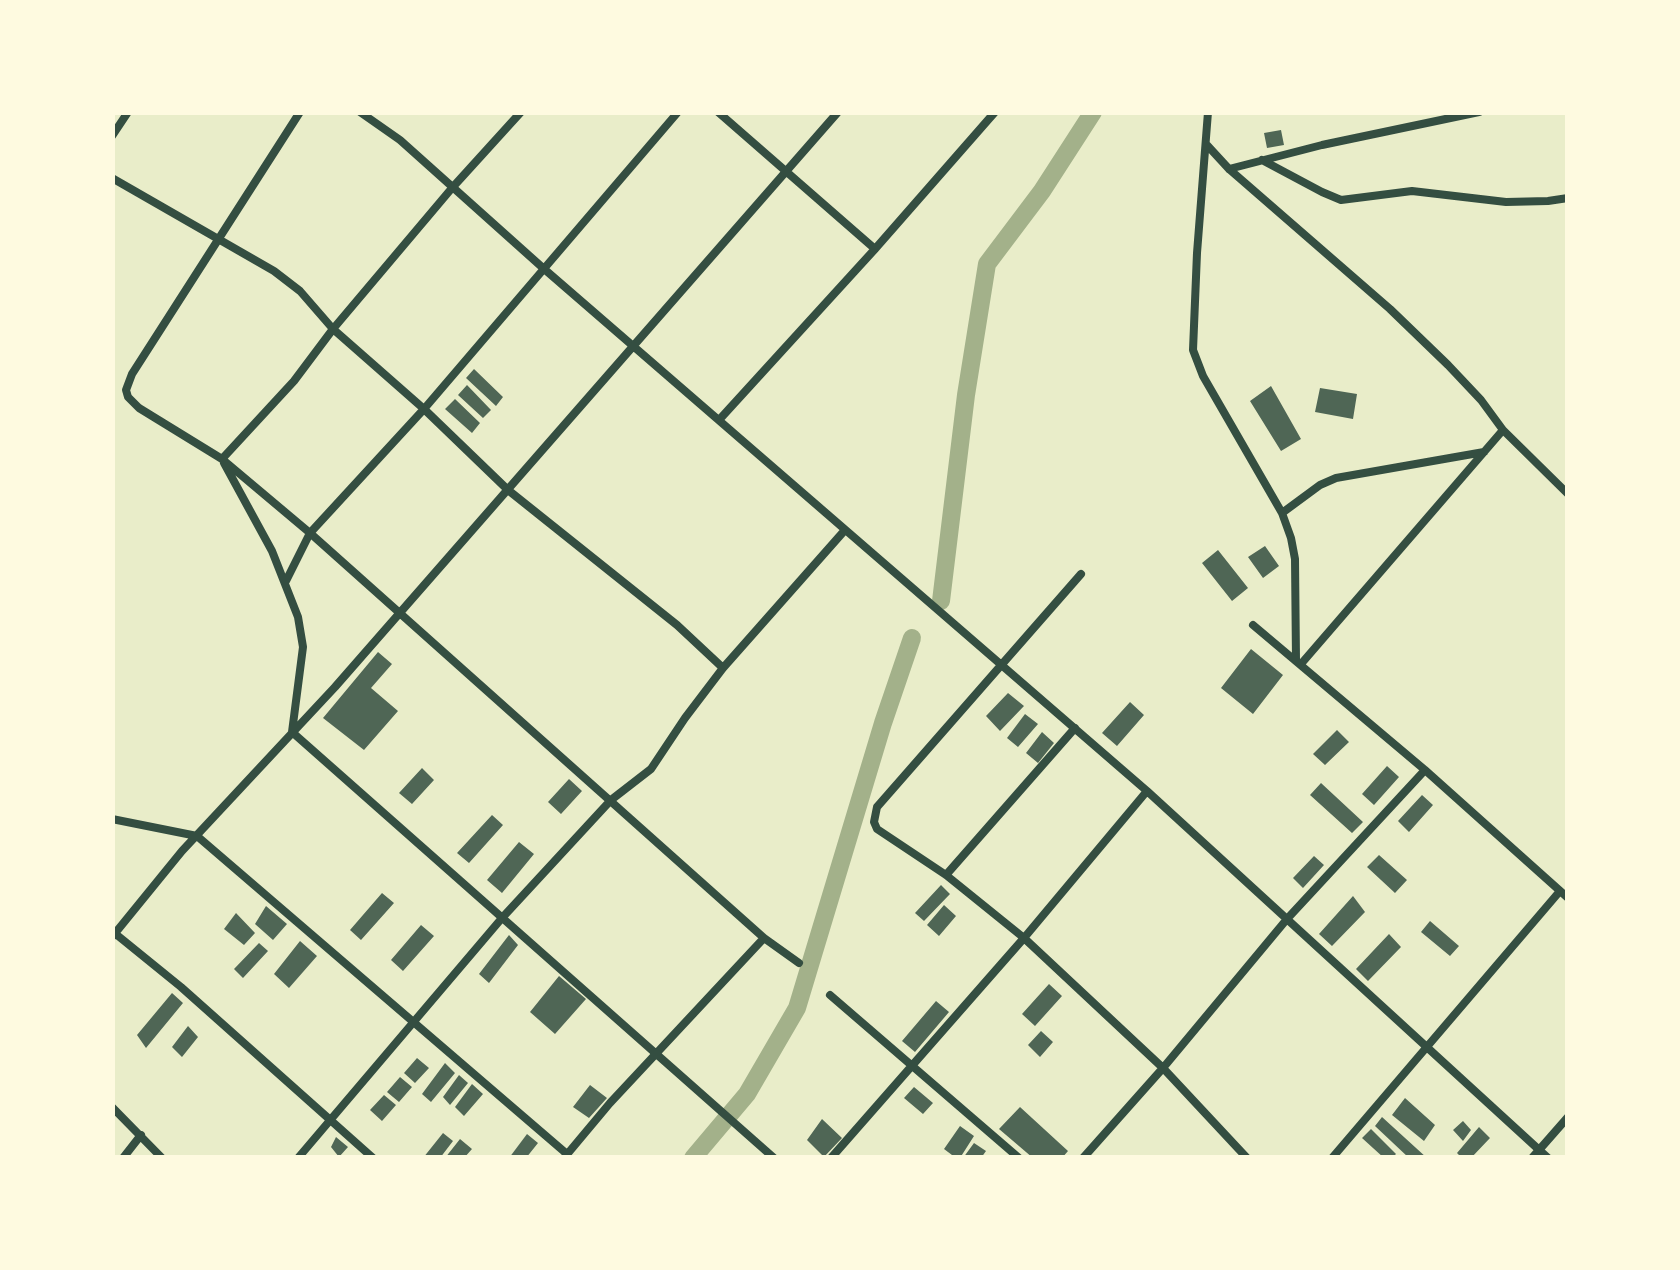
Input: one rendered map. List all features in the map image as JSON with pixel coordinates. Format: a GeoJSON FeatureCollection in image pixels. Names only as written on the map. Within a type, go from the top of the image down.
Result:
{"type":"FeatureCollection","features":[{"type":"Feature","properties":{"kind":"street"},"geometry":{"type":"LineString","coordinates":[[112,136],[128,112]]}},
{"type":"Feature","properties":{"kind":"street"},"geometry":{"type":"LineString","coordinates":[[300,112],[132,374],[126,390],[131,402],[222,459],[310,533],[764,938],[798,963]]}},
{"type":"Feature","properties":{"kind":"street"},"geometry":{"type":"LineString","coordinates":[[360,112],[400,140],[1147,791],[1548,1158]]}},
{"type":"Feature","properties":{"kind":"street"},"geometry":{"type":"LineString","coordinates":[[222,459],[294,381],[333,329],[520,112]]}},
{"type":"Feature","properties":{"kind":"street"},"geometry":{"type":"LineString","coordinates":[[286,581],[310,533],[424,408],[678,112]]}},
{"type":"Feature","properties":{"kind":"street"},"geometry":{"type":"LineString","coordinates":[[718,112],[875,249]]}},
{"type":"Feature","properties":{"kind":"street"},"geometry":{"type":"LineString","coordinates":[[373,1158],[113,933],[182,852],[335,687],[838,112]]}},
{"type":"Feature","properties":{"kind":"street"},"geometry":{"type":"LineString","coordinates":[[719,420],[995,112]]}},
{"type":"Feature","properties":{"kind":"street"},"geometry":{"type":"LineString","coordinates":[[1208,112],[1193,350],[1203,376],[1282,513],[1291,538],[1299,662]]}},
{"type":"Feature","properties":{"kind":"street"},"geometry":{"type":"LineString","coordinates":[[1229,169],[1479,112]]}},
{"type":"Feature","properties":{"kind":"street"},"geometry":{"type":"LineString","coordinates":[[1206,144],[1229,169],[1448,364],[1504,430],[1568,494]]}},
{"type":"Feature","properties":{"kind":"street"},"geometry":{"type":"LineString","coordinates":[[1262,160],[1341,200],[1412,191],[1506,202],[1568,198]]}},
{"type":"Feature","properties":{"kind":"street"},"geometry":{"type":"LineString","coordinates":[[112,178],[300,291],[333,329],[424,408],[508,490],[677,625],[723,668]]}},
{"type":"Feature","properties":{"kind":"street"},"geometry":{"type":"LineString","coordinates":[[1299,662],[1504,430]]}},
{"type":"Feature","properties":{"kind":"street"},"geometry":{"type":"LineString","coordinates":[[1282,513],[1336,478],[1484,452]]}},
{"type":"Feature","properties":{"kind":"street"},"geometry":{"type":"LineString","coordinates":[[222,459],[272,551],[298,616],[303,647],[292,732]]}},
{"type":"Feature","properties":{"kind":"street"},"geometry":{"type":"LineString","coordinates":[[298,1158],[502,918],[612,800],[652,769],[723,668],[844,530]]}},
{"type":"Feature","properties":{"kind":"street"},"geometry":{"type":"LineString","coordinates":[[1081,574],[877,808],[874,822],[877,829],[946,874],[1024,938],[1162,1068],[1247,1158]]}},
{"type":"Feature","properties":{"kind":"street"},"geometry":{"type":"LineString","coordinates":[[1253,625],[1568,898]]}},
{"type":"Feature","properties":{"kind":"street"},"geometry":{"type":"LineString","coordinates":[[946,874],[1075,728]]}},
{"type":"Feature","properties":{"kind":"street"},"geometry":{"type":"LineString","coordinates":[[292,732],[774,1158]]}},
{"type":"Feature","properties":{"kind":"street"},"geometry":{"type":"LineString","coordinates":[[1083,1158],[1287,919],[1424,770]]}},
{"type":"Feature","properties":{"kind":"street"},"geometry":{"type":"LineString","coordinates":[[831,1158],[1147,791]]}},
{"type":"Feature","properties":{"kind":"street"},"geometry":{"type":"LineString","coordinates":[[112,820],[198,836],[566,1156],[764,938]]}},
{"type":"Feature","properties":{"kind":"street"},"geometry":{"type":"LineString","coordinates":[[1332,1158],[1560,891]]}},
{"type":"Feature","properties":{"kind":"street"},"geometry":{"type":"LineString","coordinates":[[830,995],[1019,1158]]}},
{"type":"Feature","properties":{"kind":"street"},"geometry":{"type":"LineString","coordinates":[[112,1107],[162,1158]]}},
{"type":"Feature","properties":{"kind":"street"},"geometry":{"type":"LineString","coordinates":[[1532,1158],[1568,1117]]}},
{"type":"Feature","properties":{"kind":"street"},"geometry":{"type":"LineString","coordinates":[[124,1158],[141,1134]]}},
{"type":"Feature","properties":{"kind":"building"},"geometry":{"type":"Polygon","coordinates":[[[1281,130],[1284,145],[1267,148],[1264,133],[1281,130]]]}},
{"type":"Feature","properties":{"kind":"building"},"geometry":{"type":"Polygon","coordinates":[[[474,369],[503,397],[496,406],[466,378],[474,369]]]}},
{"type":"Feature","properties":{"kind":"building"},"geometry":{"type":"Polygon","coordinates":[[[467,385],[491,410],[483,418],[458,395],[467,385]]]}},
{"type":"Feature","properties":{"kind":"building"},"geometry":{"type":"Polygon","coordinates":[[[1271,386],[1301,439],[1281,451],[1250,401],[1271,386]]]}},
{"type":"Feature","properties":{"kind":"building"},"geometry":{"type":"Polygon","coordinates":[[[1320,388],[1357,394],[1353,419],[1315,412],[1320,388]]]}},
{"type":"Feature","properties":{"kind":"building"},"geometry":{"type":"Polygon","coordinates":[[[455,399],[480,423],[472,433],[445,409],[455,399]]]}},
{"type":"Feature","properties":{"kind":"building"},"geometry":{"type":"Polygon","coordinates":[[[1265,546],[1279,566],[1263,578],[1248,557],[1265,546]]]}},
{"type":"Feature","properties":{"kind":"building"},"geometry":{"type":"Polygon","coordinates":[[[1218,550],[1248,588],[1232,601],[1202,563],[1218,550]]]}},
{"type":"Feature","properties":{"kind":"building"},"geometry":{"type":"Polygon","coordinates":[[[1251,649],[1283,675],[1253,714],[1221,688],[1251,649]]]}},
{"type":"Feature","properties":{"kind":"building"},"geometry":{"type":"Polygon","coordinates":[[[378,652],[392,664],[371,688],[398,711],[364,750],[323,718],[378,652]]]}},
{"type":"Feature","properties":{"kind":"building"},"geometry":{"type":"Polygon","coordinates":[[[1008,693],[1024,706],[1000,731],[986,716],[1008,693]]]}},
{"type":"Feature","properties":{"kind":"building"},"geometry":{"type":"Polygon","coordinates":[[[1130,702],[1144,715],[1117,746],[1102,733],[1130,702]]]}},
{"type":"Feature","properties":{"kind":"building"},"geometry":{"type":"Polygon","coordinates":[[[1025,714],[1038,724],[1018,747],[1007,738],[1025,714]]]}},
{"type":"Feature","properties":{"kind":"building"},"geometry":{"type":"Polygon","coordinates":[[[1337,730],[1349,742],[1325,765],[1313,754],[1337,730]]]}},
{"type":"Feature","properties":{"kind":"building"},"geometry":{"type":"Polygon","coordinates":[[[1042,732],[1054,743],[1038,763],[1026,753],[1042,732]]]}},
{"type":"Feature","properties":{"kind":"building"},"geometry":{"type":"Polygon","coordinates":[[[1387,766],[1399,777],[1374,805],[1362,794],[1387,766]]]}},
{"type":"Feature","properties":{"kind":"building"},"geometry":{"type":"Polygon","coordinates":[[[422,768],[434,780],[412,804],[399,793],[422,768]]]}},
{"type":"Feature","properties":{"kind":"building"},"geometry":{"type":"Polygon","coordinates":[[[569,779],[582,791],[561,814],[548,802],[569,779]]]}},
{"type":"Feature","properties":{"kind":"building"},"geometry":{"type":"Polygon","coordinates":[[[1321,783],[1363,822],[1352,833],[1310,795],[1321,783]]]}},
{"type":"Feature","properties":{"kind":"building"},"geometry":{"type":"Polygon","coordinates":[[[1422,795],[1433,805],[1409,832],[1398,821],[1422,795]]]}},
{"type":"Feature","properties":{"kind":"building"},"geometry":{"type":"Polygon","coordinates":[[[492,815],[503,825],[469,863],[457,853],[492,815]]]}},
{"type":"Feature","properties":{"kind":"building"},"geometry":{"type":"Polygon","coordinates":[[[519,842],[534,854],[502,893],[487,880],[519,842]]]}},
{"type":"Feature","properties":{"kind":"building"},"geometry":{"type":"Polygon","coordinates":[[[1379,855],[1407,880],[1395,893],[1367,867],[1379,855]]]}},
{"type":"Feature","properties":{"kind":"building"},"geometry":{"type":"Polygon","coordinates":[[[1314,856],[1324,865],[1303,888],[1293,878],[1314,856]]]}},
{"type":"Feature","properties":{"kind":"building"},"geometry":{"type":"Polygon","coordinates":[[[941,885],[950,894],[924,921],[915,913],[941,885]]]}},
{"type":"Feature","properties":{"kind":"building"},"geometry":{"type":"Polygon","coordinates":[[[382,893],[394,903],[361,940],[350,930],[382,893]]]}},
{"type":"Feature","properties":{"kind":"building"},"geometry":{"type":"Polygon","coordinates":[[[1353,896],[1365,912],[1332,946],[1319,934],[1353,896]]]}},
{"type":"Feature","properties":{"kind":"building"},"geometry":{"type":"Polygon","coordinates":[[[944,905],[956,916],[939,936],[927,925],[944,905]]]}},
{"type":"Feature","properties":{"kind":"building"},"geometry":{"type":"Polygon","coordinates":[[[266,906],[287,924],[273,940],[255,924],[266,906]]]}},
{"type":"Feature","properties":{"kind":"building"},"geometry":{"type":"Polygon","coordinates":[[[236,913],[255,933],[244,945],[224,929],[236,913]]]}},
{"type":"Feature","properties":{"kind":"building"},"geometry":{"type":"Polygon","coordinates":[[[1430,921],[1459,946],[1450,956],[1421,932],[1430,921]]]}},
{"type":"Feature","properties":{"kind":"building"},"geometry":{"type":"Polygon","coordinates":[[[421,925],[434,936],[403,971],[391,960],[421,925]]]}},
{"type":"Feature","properties":{"kind":"building"},"geometry":{"type":"Polygon","coordinates":[[[1389,934],[1401,947],[1368,981],[1356,969],[1389,934]]]}},
{"type":"Feature","properties":{"kind":"building"},"geometry":{"type":"Polygon","coordinates":[[[509,935],[518,945],[489,983],[479,974],[509,935]]]}},
{"type":"Feature","properties":{"kind":"building"},"geometry":{"type":"Polygon","coordinates":[[[300,941],[317,956],[289,988],[274,974],[300,941]]]}},
{"type":"Feature","properties":{"kind":"building"},"geometry":{"type":"Polygon","coordinates":[[[259,943],[268,951],[243,978],[234,969],[259,943]]]}},
{"type":"Feature","properties":{"kind":"building"},"geometry":{"type":"Polygon","coordinates":[[[559,976],[586,999],[555,1034],[530,1012],[559,976]]]}},
{"type":"Feature","properties":{"kind":"building"},"geometry":{"type":"Polygon","coordinates":[[[1049,984],[1062,996],[1035,1026],[1022,1014],[1049,984]]]}},
{"type":"Feature","properties":{"kind":"building"},"geometry":{"type":"Polygon","coordinates":[[[172,993],[183,1003],[146,1048],[137,1035],[172,993]]]}},
{"type":"Feature","properties":{"kind":"building"},"geometry":{"type":"Polygon","coordinates":[[[936,1001],[949,1012],[915,1052],[902,1041],[936,1001]]]}},
{"type":"Feature","properties":{"kind":"building"},"geometry":{"type":"Polygon","coordinates":[[[188,1026],[198,1037],[182,1057],[172,1047],[188,1026]]]}},
{"type":"Feature","properties":{"kind":"building"},"geometry":{"type":"Polygon","coordinates":[[[1041,1031],[1053,1042],[1040,1057],[1028,1045],[1041,1031]]]}},
{"type":"Feature","properties":{"kind":"building"},"geometry":{"type":"Polygon","coordinates":[[[417,1058],[429,1068],[415,1083],[404,1073],[417,1058]]]}},
{"type":"Feature","properties":{"kind":"building"},"geometry":{"type":"Polygon","coordinates":[[[445,1063],[455,1073],[431,1102],[422,1094],[445,1063]]]}},
{"type":"Feature","properties":{"kind":"building"},"geometry":{"type":"Polygon","coordinates":[[[459,1075],[468,1083],[450,1105],[443,1097],[459,1075]]]}},
{"type":"Feature","properties":{"kind":"building"},"geometry":{"type":"Polygon","coordinates":[[[400,1077],[412,1087],[399,1102],[387,1092],[400,1077]]]}},
{"type":"Feature","properties":{"kind":"building"},"geometry":{"type":"Polygon","coordinates":[[[472,1084],[483,1094],[464,1116],[455,1107],[472,1084]]]}},
{"type":"Feature","properties":{"kind":"building"},"geometry":{"type":"Polygon","coordinates":[[[590,1085],[607,1098],[589,1118],[573,1107],[590,1085]]]}},
{"type":"Feature","properties":{"kind":"building"},"geometry":{"type":"Polygon","coordinates":[[[914,1087],[933,1103],[923,1114],[904,1098],[914,1087]]]}},
{"type":"Feature","properties":{"kind":"building"},"geometry":{"type":"Polygon","coordinates":[[[384,1095],[396,1105],[382,1121],[370,1110],[384,1095]]]}},
{"type":"Feature","properties":{"kind":"building"},"geometry":{"type":"Polygon","coordinates":[[[1405,1098],[1435,1125],[1424,1141],[1392,1115],[1405,1098]]]}},
{"type":"Feature","properties":{"kind":"building"},"geometry":{"type":"Polygon","coordinates":[[[1020,1107],[1068,1151],[1062,1158],[1033,1158],[999,1129],[1020,1107]]]}},
{"type":"Feature","properties":{"kind":"building"},"geometry":{"type":"Polygon","coordinates":[[[1382,1117],[1427,1158],[1409,1158],[1375,1126],[1382,1117]]]}},
{"type":"Feature","properties":{"kind":"building"},"geometry":{"type":"Polygon","coordinates":[[[822,1119],[842,1138],[824,1157],[807,1140],[822,1119]]]}},
{"type":"Feature","properties":{"kind":"building"},"geometry":{"type":"Polygon","coordinates":[[[1463,1121],[1471,1130],[1463,1141],[1453,1130],[1463,1121]]]}},
{"type":"Feature","properties":{"kind":"building"},"geometry":{"type":"Polygon","coordinates":[[[960,1126],[974,1136],[960,1158],[956,1158],[944,1149],[960,1126]]]}},
{"type":"Feature","properties":{"kind":"building"},"geometry":{"type":"Polygon","coordinates":[[[1479,1127],[1490,1138],[1471,1158],[1462,1158],[1457,1153],[1479,1127]]]}},
{"type":"Feature","properties":{"kind":"building"},"geometry":{"type":"Polygon","coordinates":[[[1371,1129],[1396,1154],[1392,1158],[1384,1158],[1362,1138],[1371,1129]]]}},
{"type":"Feature","properties":{"kind":"building"},"geometry":{"type":"Polygon","coordinates":[[[443,1133],[453,1141],[440,1158],[423,1158],[443,1133]]]}},
{"type":"Feature","properties":{"kind":"building"},"geometry":{"type":"Polygon","coordinates":[[[527,1134],[538,1143],[526,1158],[509,1158],[527,1134]]]}},
{"type":"Feature","properties":{"kind":"building"},"geometry":{"type":"Polygon","coordinates":[[[336,1137],[348,1147],[339,1157],[331,1147],[336,1137]]]}},
{"type":"Feature","properties":{"kind":"building"},"geometry":{"type":"Polygon","coordinates":[[[460,1139],[472,1149],[464,1158],[445,1158],[460,1139]]]}},
{"type":"Feature","properties":{"kind":"building"},"geometry":{"type":"Polygon","coordinates":[[[974,1143],[986,1151],[981,1158],[963,1158],[974,1143]]]}},
{"type":"Feature","properties":{"kind":"waterway"},"geometry":{"type":"LineString","coordinates":[[941,601],[966,395],[987,264],[1042,191],[1093,112]]}},
{"type":"Feature","properties":{"kind":"waterway"},"geometry":{"type":"LineString","coordinates":[[693,1158],[747,1094],[797,1008],[912,638]]}}]}
